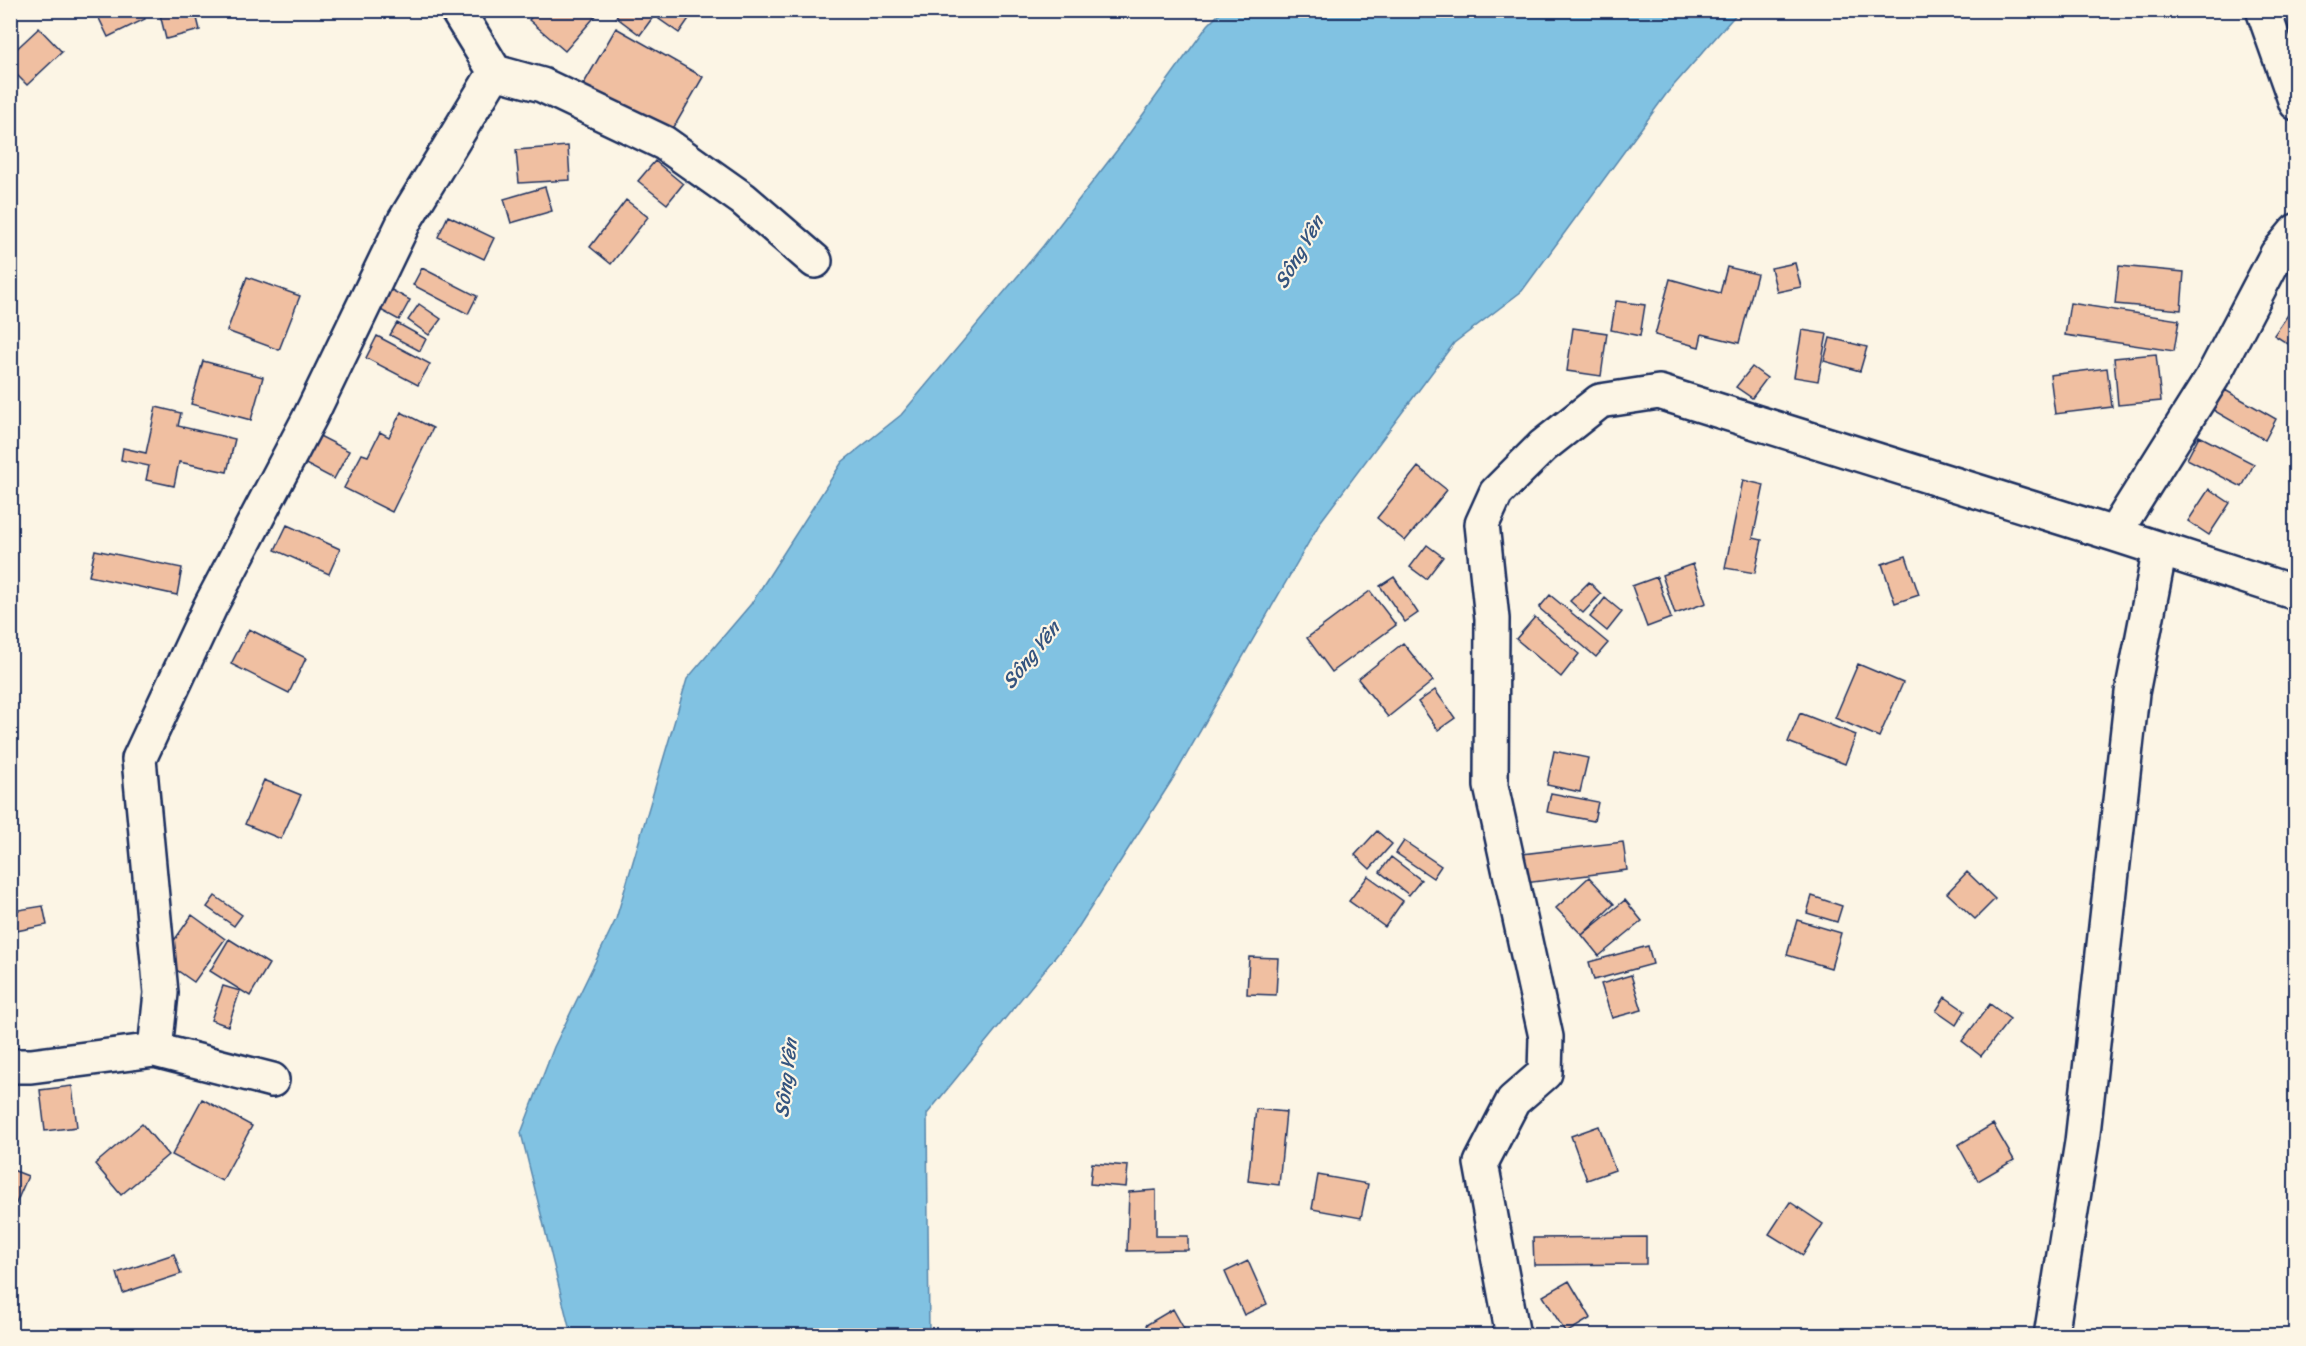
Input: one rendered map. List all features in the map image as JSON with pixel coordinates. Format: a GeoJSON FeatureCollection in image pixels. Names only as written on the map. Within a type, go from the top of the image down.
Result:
{"type":"FeatureCollection","features":[{"type":"Feature","properties":{"kind":"street"},"geometry":{"type":"LineString","coordinates":[[457,10],[495,72],[542,85],[664,143],[743,199],[815,261]]}},
{"type":"Feature","properties":{"kind":"street"},"geometry":{"type":"LineString","coordinates":[[2263,10],[2295,103]]}},
{"type":"Feature","properties":{"kind":"street"},"geometry":{"type":"LineString","coordinates":[[155,1050],[161,993],[139,759],[210,607],[310,417],[405,220],[495,72]]}},
{"type":"Feature","properties":{"kind":"street"},"geometry":{"type":"LineString","coordinates":[[2114,534],[2212,378],[2277,254],[2295,231]]}},
{"type":"Feature","properties":{"kind":"street"},"geometry":{"type":"LineString","coordinates":[[1513,1335],[1481,1163],[1513,1101],[1545,1073],[1546,1037],[1491,786],[1492,619],[1482,524],[1496,493],[1543,446],[1600,400],[1659,392],[2295,593]]}},
{"type":"Feature","properties":{"kind":"street"},"geometry":{"type":"LineString","coordinates":[[2051,1335],[2082,1142],[2132,693],[2160,549]]}},
{"type":"Feature","properties":{"kind":"street"},"geometry":{"type":"LineString","coordinates":[[10,1066],[31,1066],[155,1050],[272,1080]]}},
{"type":"Feature","properties":{"kind":"water","name":"Sông Yên"},"geometry":{"type":"Polygon","coordinates":[[[1222,11],[1739,11],[1667,93],[1522,291],[1454,343],[1321,521],[1172,780],[1074,934],[927,1114],[929,1335],[571,1335],[521,1133],[554,1047],[616,919],[687,679],[751,604],[842,462],[901,415],[1043,246],[1118,149],[1208,25],[1222,11]]]}},
{"type":"Feature","properties":{"kind":"building"},"geometry":{"type":"Polygon","coordinates":[[[95,10],[141,10],[145,19],[108,37],[95,10]]]}},
{"type":"Feature","properties":{"kind":"building"},"geometry":{"type":"Polygon","coordinates":[[[159,10],[195,10],[200,30],[166,39],[159,10]]]}},
{"type":"Feature","properties":{"kind":"building"},"geometry":{"type":"Polygon","coordinates":[[[537,10],[597,10],[599,12],[565,51],[529,20],[537,10]]]}},
{"type":"Feature","properties":{"kind":"building"},"geometry":{"type":"Polygon","coordinates":[[[620,10],[645,10],[653,17],[640,35],[616,17],[620,10]]]}},
{"type":"Feature","properties":{"kind":"building"},"geometry":{"type":"Polygon","coordinates":[[[665,10],[695,10],[679,33],[659,19],[665,10]]]}},
{"type":"Feature","properties":{"kind":"building"},"geometry":{"type":"Polygon","coordinates":[[[39,28],[62,52],[27,85],[10,68],[10,55],[39,28]]]}},
{"type":"Feature","properties":{"kind":"building"},"geometry":{"type":"Polygon","coordinates":[[[616,28],[703,77],[670,134],[583,85],[616,28]]]}},
{"type":"Feature","properties":{"kind":"building"},"geometry":{"type":"Polygon","coordinates":[[[568,146],[570,180],[519,183],[516,150],[568,146]]]}},
{"type":"Feature","properties":{"kind":"building"},"geometry":{"type":"Polygon","coordinates":[[[655,161],[683,184],[667,204],[638,181],[655,161]]]}},
{"type":"Feature","properties":{"kind":"building"},"geometry":{"type":"Polygon","coordinates":[[[545,187],[552,211],[511,223],[504,199],[545,187]]]}},
{"type":"Feature","properties":{"kind":"building"},"geometry":{"type":"Polygon","coordinates":[[[626,200],[648,217],[611,264],[590,247],[626,200]]]}},
{"type":"Feature","properties":{"kind":"building"},"geometry":{"type":"Polygon","coordinates":[[[448,216],[494,238],[484,259],[438,237],[448,216]]]}},
{"type":"Feature","properties":{"kind":"building"},"geometry":{"type":"Polygon","coordinates":[[[1795,263],[1801,287],[1777,292],[1771,268],[1795,263]]]}},
{"type":"Feature","properties":{"kind":"building"},"geometry":{"type":"Polygon","coordinates":[[[2119,266],[2184,272],[2181,310],[2115,304],[2119,266]]]}},
{"type":"Feature","properties":{"kind":"building"},"geometry":{"type":"Polygon","coordinates":[[[1727,267],[1757,274],[1739,343],[1702,334],[1699,347],[1655,335],[1670,279],[1720,293],[1727,267]]]}},
{"type":"Feature","properties":{"kind":"building"},"geometry":{"type":"Polygon","coordinates":[[[422,268],[477,296],[468,314],[413,285],[422,268]]]}},
{"type":"Feature","properties":{"kind":"building"},"geometry":{"type":"Polygon","coordinates":[[[247,277],[300,296],[279,350],[227,331],[247,277]]]}},
{"type":"Feature","properties":{"kind":"building"},"geometry":{"type":"Polygon","coordinates":[[[386,287],[410,300],[399,320],[375,307],[386,287]]]}},
{"type":"Feature","properties":{"kind":"building"},"geometry":{"type":"Polygon","coordinates":[[[1616,301],[1645,305],[1640,336],[1611,330],[1616,301]]]}},
{"type":"Feature","properties":{"kind":"building"},"geometry":{"type":"Polygon","coordinates":[[[2070,303],[2179,320],[2174,351],[2065,335],[2070,303]]]}},
{"type":"Feature","properties":{"kind":"building"},"geometry":{"type":"Polygon","coordinates":[[[419,304],[441,319],[429,335],[408,320],[419,304]]]}},
{"type":"Feature","properties":{"kind":"building"},"geometry":{"type":"Polygon","coordinates":[[[2292,309],[2296,312],[2296,349],[2274,335],[2292,309]]]}},
{"type":"Feature","properties":{"kind":"building"},"geometry":{"type":"Polygon","coordinates":[[[397,323],[426,339],[420,351],[390,335],[397,323]]]}},
{"type":"Feature","properties":{"kind":"building"},"geometry":{"type":"Polygon","coordinates":[[[1573,328],[1607,333],[1601,376],[1567,371],[1573,328]]]}},
{"type":"Feature","properties":{"kind":"building"},"geometry":{"type":"Polygon","coordinates":[[[1802,330],[1827,334],[1818,381],[1794,377],[1802,330]]]}},
{"type":"Feature","properties":{"kind":"building"},"geometry":{"type":"Polygon","coordinates":[[[377,336],[430,364],[418,385],[366,358],[377,336]]]}},
{"type":"Feature","properties":{"kind":"building"},"geometry":{"type":"Polygon","coordinates":[[[1830,338],[1867,347],[1860,371],[1824,361],[1830,338]]]}},
{"type":"Feature","properties":{"kind":"building"},"geometry":{"type":"Polygon","coordinates":[[[2156,354],[2161,401],[2118,405],[2114,358],[2156,354]]]}},
{"type":"Feature","properties":{"kind":"building"},"geometry":{"type":"Polygon","coordinates":[[[203,361],[263,377],[251,420],[191,404],[203,361]]]}},
{"type":"Feature","properties":{"kind":"building"},"geometry":{"type":"Polygon","coordinates":[[[1752,367],[1767,378],[1752,398],[1736,387],[1752,367]]]}},
{"type":"Feature","properties":{"kind":"building"},"geometry":{"type":"Polygon","coordinates":[[[2107,368],[2112,407],[2055,414],[2050,375],[2107,368]]]}},
{"type":"Feature","properties":{"kind":"building"},"geometry":{"type":"Polygon","coordinates":[[[2225,390],[2276,419],[2265,440],[2213,410],[2225,390]]]}},
{"type":"Feature","properties":{"kind":"building"},"geometry":{"type":"Polygon","coordinates":[[[156,407],[181,413],[178,426],[235,439],[227,472],[179,462],[174,486],[146,480],[149,466],[121,460],[123,448],[146,453],[156,407]]]}},
{"type":"Feature","properties":{"kind":"building"},"geometry":{"type":"Polygon","coordinates":[[[401,412],[433,428],[392,512],[344,488],[362,454],[368,456],[380,432],[389,437],[401,412]]]}},
{"type":"Feature","properties":{"kind":"building"},"geometry":{"type":"Polygon","coordinates":[[[308,430],[349,451],[334,479],[294,458],[308,430]]]}},
{"type":"Feature","properties":{"kind":"building"},"geometry":{"type":"Polygon","coordinates":[[[2199,436],[2254,464],[2242,487],[2187,459],[2199,436]]]}},
{"type":"Feature","properties":{"kind":"building"},"geometry":{"type":"Polygon","coordinates":[[[1418,467],[1447,490],[1405,541],[1377,518],[1418,467]]]}},
{"type":"Feature","properties":{"kind":"building"},"geometry":{"type":"Polygon","coordinates":[[[1743,480],[1764,485],[1753,538],[1762,540],[1755,573],[1725,568],[1743,480]]]}},
{"type":"Feature","properties":{"kind":"building"},"geometry":{"type":"Polygon","coordinates":[[[2209,489],[2230,503],[2209,535],[2188,521],[2209,489]]]}},
{"type":"Feature","properties":{"kind":"building"},"geometry":{"type":"Polygon","coordinates":[[[287,525],[340,549],[329,574],[275,550],[287,525]]]}},
{"type":"Feature","properties":{"kind":"building"},"geometry":{"type":"Polygon","coordinates":[[[1427,545],[1443,557],[1426,579],[1410,567],[1427,545]]]}},
{"type":"Feature","properties":{"kind":"building"},"geometry":{"type":"Polygon","coordinates":[[[95,550],[182,568],[177,595],[89,576],[95,550]]]}},
{"type":"Feature","properties":{"kind":"building"},"geometry":{"type":"Polygon","coordinates":[[[1906,556],[1919,595],[1895,603],[1882,564],[1906,556]]]}},
{"type":"Feature","properties":{"kind":"building"},"geometry":{"type":"Polygon","coordinates":[[[1693,564],[1706,603],[1675,614],[1662,575],[1693,564]]]}},
{"type":"Feature","properties":{"kind":"building"},"geometry":{"type":"Polygon","coordinates":[[[1394,577],[1418,613],[1405,622],[1380,586],[1394,577]]]}},
{"type":"Feature","properties":{"kind":"building"},"geometry":{"type":"Polygon","coordinates":[[[1657,577],[1671,618],[1647,627],[1632,586],[1657,577]]]}},
{"type":"Feature","properties":{"kind":"building"},"geometry":{"type":"Polygon","coordinates":[[[1589,582],[1601,594],[1583,613],[1570,601],[1589,582]]]}},
{"type":"Feature","properties":{"kind":"building"},"geometry":{"type":"Polygon","coordinates":[[[1370,591],[1396,625],[1332,672],[1307,638],[1370,591]]]}},
{"type":"Feature","properties":{"kind":"building"},"geometry":{"type":"Polygon","coordinates":[[[1550,595],[1608,643],[1596,657],[1539,608],[1550,595]]]}},
{"type":"Feature","properties":{"kind":"building"},"geometry":{"type":"Polygon","coordinates":[[[1605,598],[1622,612],[1607,631],[1590,617],[1605,598]]]}},
{"type":"Feature","properties":{"kind":"building"},"geometry":{"type":"Polygon","coordinates":[[[1535,617],[1579,654],[1561,677],[1516,639],[1535,617]]]}},
{"type":"Feature","properties":{"kind":"building"},"geometry":{"type":"Polygon","coordinates":[[[249,629],[306,658],[289,693],[231,664],[249,629]]]}},
{"type":"Feature","properties":{"kind":"building"},"geometry":{"type":"Polygon","coordinates":[[[1403,643],[1433,681],[1388,717],[1358,679],[1403,643]]]}},
{"type":"Feature","properties":{"kind":"building"},"geometry":{"type":"Polygon","coordinates":[[[1858,664],[1903,683],[1879,737],[1835,718],[1858,664]]]}},
{"type":"Feature","properties":{"kind":"building"},"geometry":{"type":"Polygon","coordinates":[[[1435,690],[1455,718],[1438,730],[1418,702],[1435,690]]]}},
{"type":"Feature","properties":{"kind":"building"},"geometry":{"type":"Polygon","coordinates":[[[1800,713],[1856,735],[1845,764],[1788,742],[1800,713]]]}},
{"type":"Feature","properties":{"kind":"building"},"geometry":{"type":"Polygon","coordinates":[[[1554,751],[1588,758],[1580,792],[1547,785],[1554,751]]]}},
{"type":"Feature","properties":{"kind":"building"},"geometry":{"type":"Polygon","coordinates":[[[264,780],[301,795],[281,839],[245,824],[264,780]]]}},
{"type":"Feature","properties":{"kind":"building"},"geometry":{"type":"Polygon","coordinates":[[[1551,793],[1598,802],[1594,821],[1547,812],[1551,793]]]}},
{"type":"Feature","properties":{"kind":"building"},"geometry":{"type":"Polygon","coordinates":[[[1377,831],[1392,844],[1370,869],[1355,855],[1377,831]]]}},
{"type":"Feature","properties":{"kind":"building"},"geometry":{"type":"Polygon","coordinates":[[[1404,841],[1441,866],[1433,878],[1396,853],[1404,841]]]}},
{"type":"Feature","properties":{"kind":"building"},"geometry":{"type":"Polygon","coordinates":[[[1623,842],[1627,870],[1525,883],[1522,854],[1623,842]]]}},
{"type":"Feature","properties":{"kind":"building"},"geometry":{"type":"Polygon","coordinates":[[[1391,857],[1421,880],[1409,895],[1380,872],[1391,857]]]}},
{"type":"Feature","properties":{"kind":"building"},"geometry":{"type":"Polygon","coordinates":[[[1967,872],[1995,899],[1975,919],[1947,893],[1967,872]]]}},
{"type":"Feature","properties":{"kind":"building"},"geometry":{"type":"Polygon","coordinates":[[[1368,876],[1403,901],[1385,927],[1349,901],[1368,876]]]}},
{"type":"Feature","properties":{"kind":"building"},"geometry":{"type":"Polygon","coordinates":[[[1589,877],[1614,904],[1582,935],[1556,908],[1589,877]]]}},
{"type":"Feature","properties":{"kind":"building"},"geometry":{"type":"Polygon","coordinates":[[[215,896],[242,915],[234,926],[207,907],[215,896]]]}},
{"type":"Feature","properties":{"kind":"building"},"geometry":{"type":"Polygon","coordinates":[[[1812,896],[1842,906],[1837,922],[1807,913],[1812,896]]]}},
{"type":"Feature","properties":{"kind":"building"},"geometry":{"type":"Polygon","coordinates":[[[1625,900],[1642,921],[1599,956],[1582,935],[1625,900]]]}},
{"type":"Feature","properties":{"kind":"building"},"geometry":{"type":"Polygon","coordinates":[[[43,906],[47,925],[16,931],[12,911],[43,906]]]}},
{"type":"Feature","properties":{"kind":"building"},"geometry":{"type":"Polygon","coordinates":[[[192,915],[225,939],[194,982],[161,959],[192,915]]]}},
{"type":"Feature","properties":{"kind":"building"},"geometry":{"type":"Polygon","coordinates":[[[1797,920],[1841,933],[1831,968],[1787,955],[1797,920]]]}},
{"type":"Feature","properties":{"kind":"building"},"geometry":{"type":"Polygon","coordinates":[[[229,939],[269,964],[250,996],[210,971],[229,939]]]}},
{"type":"Feature","properties":{"kind":"building"},"geometry":{"type":"Polygon","coordinates":[[[1648,946],[1653,964],[1594,980],[1589,962],[1648,946]]]}},
{"type":"Feature","properties":{"kind":"building"},"geometry":{"type":"Polygon","coordinates":[[[1249,957],[1278,958],[1276,995],[1247,994],[1249,957]]]}},
{"type":"Feature","properties":{"kind":"building"},"geometry":{"type":"Polygon","coordinates":[[[1631,975],[1642,1010],[1612,1018],[1601,984],[1631,975]]]}},
{"type":"Feature","properties":{"kind":"building"},"geometry":{"type":"Polygon","coordinates":[[[223,986],[240,991],[228,1026],[211,1020],[223,986]]]}},
{"type":"Feature","properties":{"kind":"building"},"geometry":{"type":"Polygon","coordinates":[[[1945,997],[1965,1011],[1956,1025],[1936,1011],[1945,997]]]}},
{"type":"Feature","properties":{"kind":"building"},"geometry":{"type":"Polygon","coordinates":[[[1990,1004],[2010,1019],[1981,1056],[1962,1041],[1990,1004]]]}},
{"type":"Feature","properties":{"kind":"building"},"geometry":{"type":"Polygon","coordinates":[[[72,1086],[77,1127],[45,1131],[40,1090],[72,1086]]]}},
{"type":"Feature","properties":{"kind":"building"},"geometry":{"type":"Polygon","coordinates":[[[202,1099],[252,1126],[222,1181],[172,1155],[202,1099]]]}},
{"type":"Feature","properties":{"kind":"building"},"geometry":{"type":"Polygon","coordinates":[[[1256,1109],[1286,1112],[1279,1185],[1248,1181],[1256,1109]]]}},
{"type":"Feature","properties":{"kind":"building"},"geometry":{"type":"Polygon","coordinates":[[[142,1124],[168,1155],[121,1195],[95,1164],[142,1124]]]}},
{"type":"Feature","properties":{"kind":"building"},"geometry":{"type":"Polygon","coordinates":[[[1993,1124],[2014,1160],[1978,1181],[1958,1145],[1993,1124]]]}},
{"type":"Feature","properties":{"kind":"building"},"geometry":{"type":"Polygon","coordinates":[[[1599,1126],[1615,1170],[1587,1180],[1571,1136],[1599,1126]]]}},
{"type":"Feature","properties":{"kind":"building"},"geometry":{"type":"Polygon","coordinates":[[[1092,1163],[1128,1166],[1126,1187],[1090,1184],[1092,1163]]]}},
{"type":"Feature","properties":{"kind":"building"},"geometry":{"type":"Polygon","coordinates":[[[10,1169],[28,1176],[14,1208],[10,1206],[10,1169]]]}},
{"type":"Feature","properties":{"kind":"building"},"geometry":{"type":"Polygon","coordinates":[[[1318,1175],[1368,1184],[1361,1218],[1312,1209],[1318,1175]]]}},
{"type":"Feature","properties":{"kind":"building"},"geometry":{"type":"Polygon","coordinates":[[[1156,1190],[1156,1236],[1188,1236],[1188,1250],[1127,1251],[1129,1192],[1156,1190]]]}},
{"type":"Feature","properties":{"kind":"building"},"geometry":{"type":"Polygon","coordinates":[[[1790,1202],[1823,1224],[1803,1255],[1769,1234],[1790,1202]]]}},
{"type":"Feature","properties":{"kind":"building"},"geometry":{"type":"Polygon","coordinates":[[[1646,1237],[1646,1264],[1534,1265],[1533,1238],[1646,1237]]]}},
{"type":"Feature","properties":{"kind":"building"},"geometry":{"type":"Polygon","coordinates":[[[174,1254],[181,1274],[123,1293],[117,1273],[174,1254]]]}},
{"type":"Feature","properties":{"kind":"building"},"geometry":{"type":"Polygon","coordinates":[[[1248,1261],[1267,1304],[1244,1315],[1225,1272],[1248,1261]]]}},
{"type":"Feature","properties":{"kind":"building"},"geometry":{"type":"Polygon","coordinates":[[[1569,1281],[1591,1318],[1566,1333],[1543,1296],[1569,1281]]]}},
{"type":"Feature","properties":{"kind":"building"},"geometry":{"type":"Polygon","coordinates":[[[1173,1309],[1188,1336],[1152,1336],[1146,1325],[1173,1309]]]}}]}
